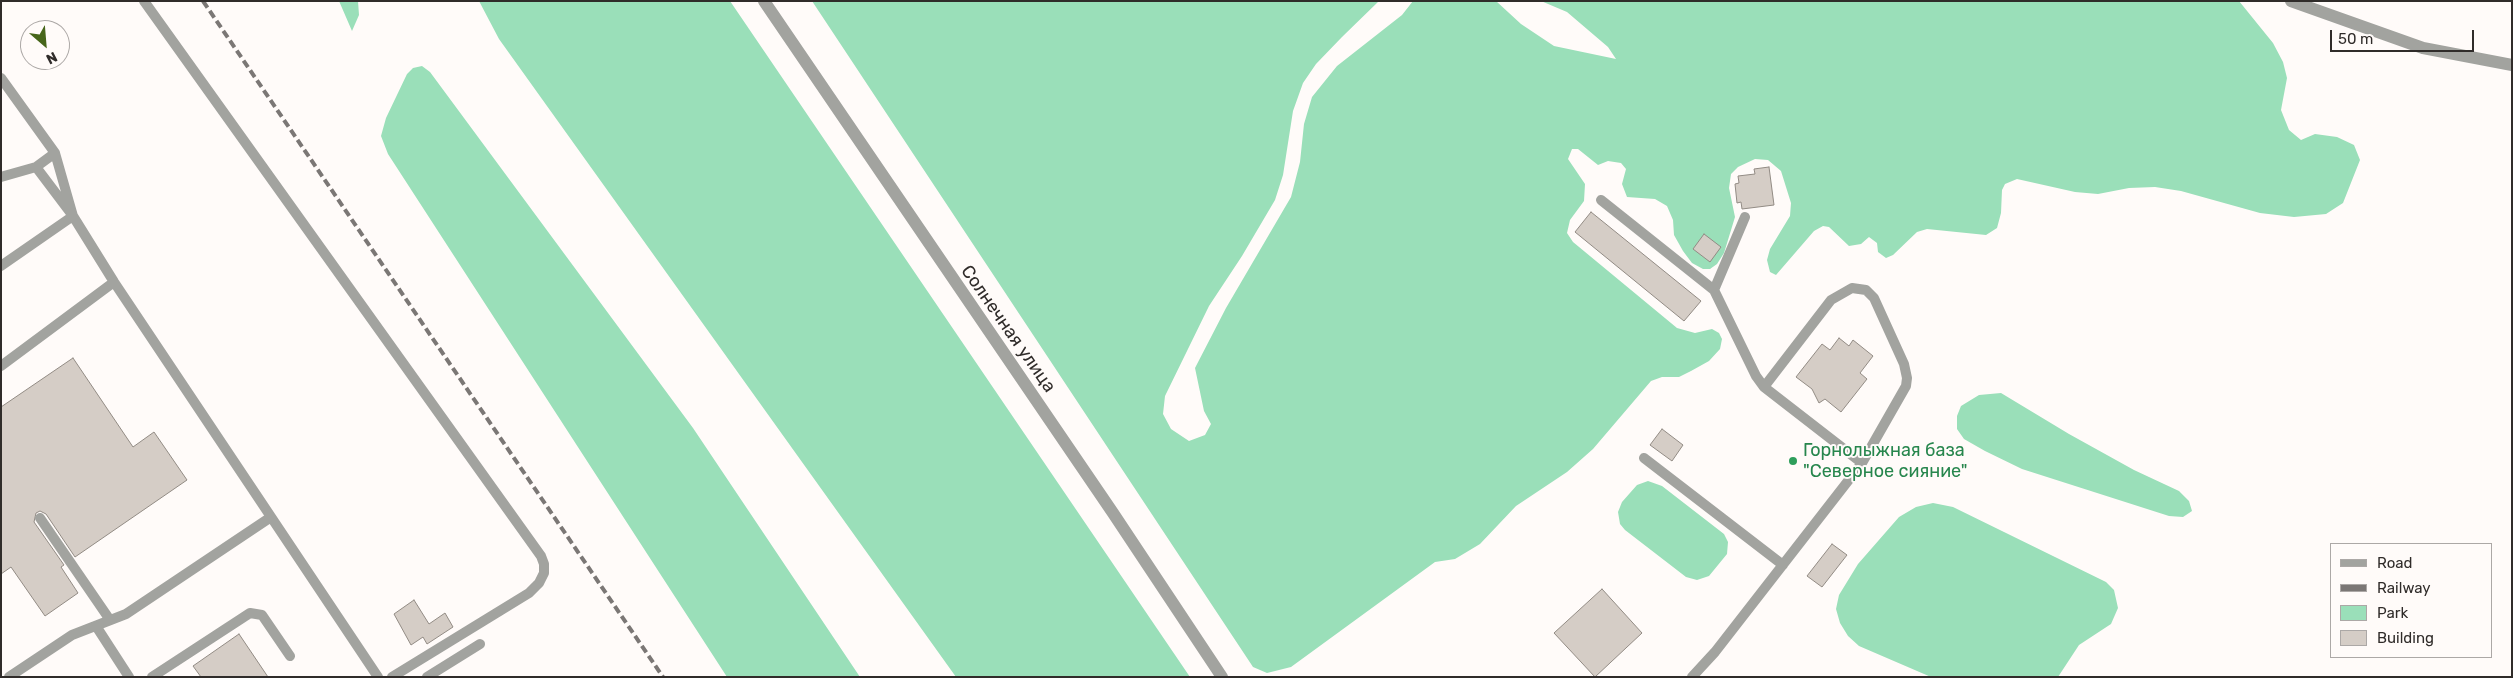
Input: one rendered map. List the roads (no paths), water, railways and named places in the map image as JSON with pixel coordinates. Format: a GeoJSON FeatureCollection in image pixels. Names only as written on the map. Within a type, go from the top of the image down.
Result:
{"type":"FeatureCollection","features":[{"type":"Feature","properties":{"kind":"street","name":"Солнечная улица"},"geometry":{"type":"LineString","coordinates":[[764,1],[1113,513],[1222,677]]}},
{"type":"Feature","properties":{"kind":"street"},"geometry":{"type":"LineString","coordinates":[[2291,1],[2423,48],[2512,65]]}},
{"type":"Feature","properties":{"kind":"lane"},"geometry":{"type":"LineString","coordinates":[[144,1],[535,548],[544,564],[544,573],[539,583],[529,594],[392,677]]}},
{"type":"Feature","properties":{"kind":"lane"},"geometry":{"type":"LineString","coordinates":[[1,78],[55,153],[73,216]]}},
{"type":"Feature","properties":{"kind":"lane"},"geometry":{"type":"LineString","coordinates":[[1,177],[36,167],[55,153]]}},
{"type":"Feature","properties":{"kind":"lane"},"geometry":{"type":"LineString","coordinates":[[36,167],[73,216],[114,282],[378,677]]}},
{"type":"Feature","properties":{"kind":"lane"},"geometry":{"type":"LineString","coordinates":[[1601,200],[1714,290],[1756,376],[1764,387],[1862,463]]}},
{"type":"Feature","properties":{"kind":"lane"},"geometry":{"type":"LineString","coordinates":[[1,266],[73,216]]}},
{"type":"Feature","properties":{"kind":"lane"},"geometry":{"type":"LineString","coordinates":[[1714,290],[1746,217]]}},
{"type":"Feature","properties":{"kind":"lane"},"geometry":{"type":"LineString","coordinates":[[1,366],[114,282]]}},
{"type":"Feature","properties":{"kind":"lane"},"geometry":{"type":"LineString","coordinates":[[1692,677],[1715,652],[1862,463],[1906,386],[1906,378],[1904,364],[1877,303],[1870,293],[1852,288],[1831,300],[1764,387]]}},
{"type":"Feature","properties":{"kind":"lane"},"geometry":{"type":"LineString","coordinates":[[1644,458],[1783,565]]}},
{"type":"Feature","properties":{"kind":"lane"},"geometry":{"type":"LineString","coordinates":[[9,677],[72,635],[126,614],[271,517]]}},
{"type":"Feature","properties":{"kind":"lane"},"geometry":{"type":"LineString","coordinates":[[40,518],[110,620]]}},
{"type":"Feature","properties":{"kind":"lane"},"geometry":{"type":"LineString","coordinates":[[152,677],[250,613],[262,615],[290,656]]}},
{"type":"Feature","properties":{"kind":"lane"},"geometry":{"type":"LineString","coordinates":[[96,626],[129,677]]}},
{"type":"Feature","properties":{"kind":"lane"},"geometry":{"type":"LineString","coordinates":[[427,677],[480,644]]}},
{"type":"Feature","properties":{"kind":"railway"},"geometry":{"type":"LineString","coordinates":[[203,1],[663,677]]}},
{"type":"Feature","properties":{"kind":"place","name":"Горнолыжная база \"Северное сияние\""},"geometry":{"type":"Point","coordinates":[1793,461]}}]}
